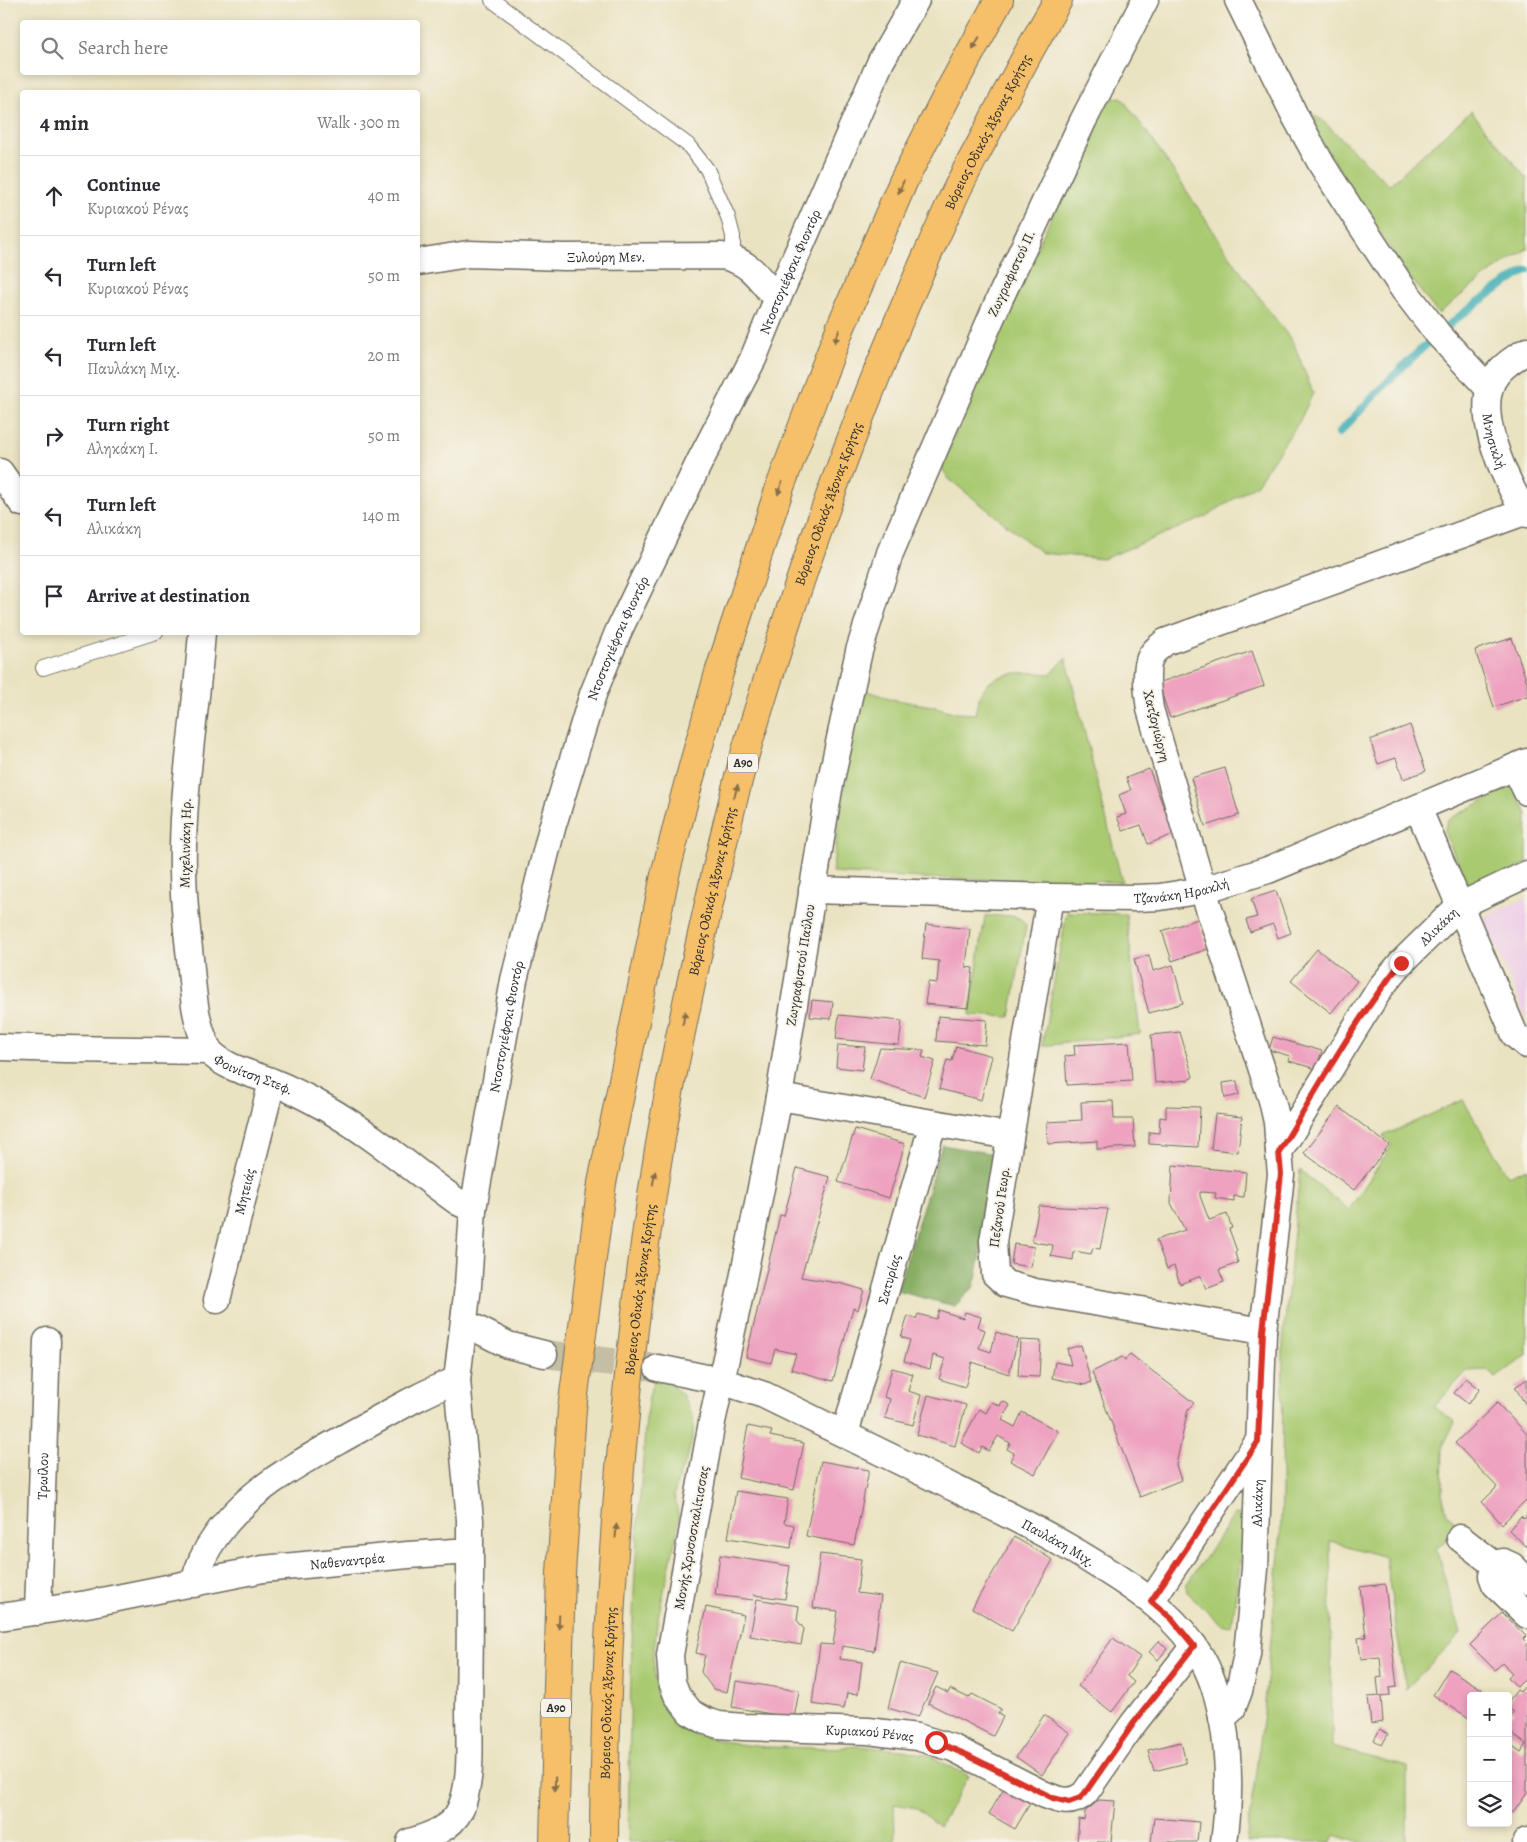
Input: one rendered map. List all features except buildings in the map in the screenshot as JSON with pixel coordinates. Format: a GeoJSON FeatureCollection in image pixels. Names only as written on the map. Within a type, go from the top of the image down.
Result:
{"type":"FeatureCollection","features":[{"type":"Feature","properties":{"kind":"highway","name":"Α90"},"geometry":{"type":"LineString","coordinates":[[554,1842],[561,1573],[572,1409],[602,1183],[665,875],[719,673],[780,487],[814,396],[842,324],[903,182],[999,0]]}},
{"type":"Feature","properties":{"kind":"highway","name":"Βόρειος Οδικός Άξονας Κρήτης"},"geometry":{"type":"LineString","coordinates":[[604,1842],[607,1693],[613,1579],[626,1410],[638,1300],[652,1190],[670,1088],[691,983],[733,802],[750,738],[794,597],[859,416],[889,342],[951,201],[1058,0]]}},
{"type":"Feature","properties":{"kind":"street","name":"Ντοστογιέφσκι Φιοντόρ"},"geometry":{"type":"LineString","coordinates":[[464,1323],[474,1209],[482,1152],[514,980],[552,828],[593,694],[619,630],[700,461],[753,359],[880,61],[916,0]]}},
{"type":"Feature","properties":{"kind":"street","name":"Ζωγραφιστού Π."},"geometry":{"type":"LineString","coordinates":[[890,553],[998,300],[1083,121],[1145,0]]}},
{"type":"Feature","properties":{"kind":"street"},"geometry":{"type":"LineString","coordinates":[[1238,0],[1294,116],[1322,165],[1404,290],[1438,334],[1489,389],[1496,375],[1512,360],[1527,351]]}},
{"type":"Feature","properties":{"kind":"street","name":"Ξυλούρη Μεν."},"geometry":{"type":"LineString","coordinates":[[421,258],[473,254],[564,257],[722,256],[733,258]]}},
{"type":"Feature","properties":{"kind":"street"},"geometry":{"type":"LineString","coordinates":[[733,258],[746,264],[777,300]]}},
{"type":"Feature","properties":{"kind":"street","name":"Μνησικλή"},"geometry":{"type":"LineString","coordinates":[[1489,389],[1487,407],[1497,454],[1507,480],[1525,513]]}},
{"type":"Feature","properties":{"kind":"street"},"geometry":{"type":"LineString","coordinates":[[0,472],[20,500]]}},
{"type":"Feature","properties":{"kind":"street","name":"Χατζογιώργη"},"geometry":{"type":"LineString","coordinates":[[1279,1152],[1277,1122],[1272,1100],[1202,890],[1150,709],[1147,688],[1152,654],[1165,642],[1525,513]]}},
{"type":"Feature","properties":{"kind":"street","name":"Ζωγραφιστού Παύλου"},"geometry":{"type":"LineString","coordinates":[[721,1380],[778,1097],[829,789],[847,698],[858,651],[890,553]]}},
{"type":"Feature","properties":{"kind":"street","name":"Μιχελινάκη Ηρ."},"geometry":{"type":"LineString","coordinates":[[202,635],[187,778],[183,841],[184,889],[196,1008],[202,1035],[209,1051]]}},
{"type":"Feature","properties":{"kind":"street"},"geometry":{"type":"LineString","coordinates":[[1521,765],[1527,792]]}},
{"type":"Feature","properties":{"kind":"street","name":"Τζανάκη Ηρακλή"},"geometry":{"type":"LineString","coordinates":[[812,890],[1136,898],[1160,897],[1202,890],[1268,870],[1521,765]]}},
{"type":"Feature","properties":{"kind":"street"},"geometry":{"type":"LineString","coordinates":[[1418,808],[1514,1035],[1527,1045]]}},
{"type":"Feature","properties":{"kind":"street","name":"Αλικάκη"},"geometry":{"type":"LineString","coordinates":[[1222,1718],[1230,1712],[1235,1703],[1247,1654],[1255,1569],[1263,1331],[1281,1174],[1279,1152],[1362,1016],[1381,987],[1401,963],[1459,906],[1527,874]]}},
{"type":"Feature","properties":{"kind":"street","name":"Πεζανού Γεωρ."},"geometry":{"type":"LineString","coordinates":[[1050,897],[992,1241],[995,1274],[1006,1284],[1035,1292],[1263,1331]]}},
{"type":"Feature","properties":{"kind":"street","name":"Φοινίτση Στεφ."},"geometry":{"type":"LineString","coordinates":[[0,1047],[64,1050],[209,1051],[225,1064],[272,1082],[323,1106],[364,1131],[449,1195],[474,1209]]}},
{"type":"Feature","properties":{"kind":"street","name":"Μητειάς"},"geometry":{"type":"LineString","coordinates":[[217,1300],[272,1082]]}},
{"type":"Feature","properties":{"kind":"street"},"geometry":{"type":"LineString","coordinates":[[778,1097],[1010,1136]]}},
{"type":"Feature","properties":{"kind":"street","name":"Σατυρίας"},"geometry":{"type":"LineString","coordinates":[[845,1434],[933,1123]]}},
{"type":"Feature","properties":{"kind":"street"},"geometry":{"type":"LineString","coordinates":[[410,1842],[431,1835],[449,1824],[460,1810],[466,1791],[469,1748],[470,1520],[458,1380],[464,1323],[508,1345],[544,1354]]}},
{"type":"Feature","properties":{"kind":"street","name":"Τρωίλου"},"geometry":{"type":"LineString","coordinates":[[38,1612],[47,1341]]}},
{"type":"Feature","properties":{"kind":"street","name":"Παυλάκη Μιχ."},"geometry":{"type":"LineString","coordinates":[[658,1368],[721,1380],[764,1395],[1043,1532],[1095,1563],[1151,1601],[1172,1619],[1194,1646],[1205,1664],[1214,1687],[1222,1718],[1227,1766],[1228,1814],[1224,1842]]}},
{"type":"Feature","properties":{"kind":"street"},"geometry":{"type":"LineString","coordinates":[[194,1584],[197,1570],[206,1551],[230,1518],[259,1490],[284,1472],[396,1408],[430,1390],[458,1380]]}},
{"type":"Feature","properties":{"kind":"street","name":"Μονής Χρυσοσκαλίτισσας"},"geometry":{"type":"LineString","coordinates":[[677,1695],[670,1672],[673,1635],[721,1380]]}},
{"type":"Feature","properties":{"kind":"street"},"geometry":{"type":"LineString","coordinates":[[1151,1601],[1258,1442]]}},
{"type":"Feature","properties":{"kind":"street"},"geometry":{"type":"LineString","coordinates":[[1460,1538],[1495,1565]]}},
{"type":"Feature","properties":{"kind":"street","name":"Ναθεναντρέα"},"geometry":{"type":"LineString","coordinates":[[0,1617],[194,1584],[263,1569],[470,1551]]}},
{"type":"Feature","properties":{"kind":"street"},"geometry":{"type":"LineString","coordinates":[[1495,1565],[1502,1562],[1512,1566],[1527,1581]]}},
{"type":"Feature","properties":{"kind":"street"},"geometry":{"type":"LineString","coordinates":[[1495,1565],[1492,1576],[1495,1584],[1527,1615]]}},
{"type":"Feature","properties":{"kind":"street","name":"Κυριακού Ρένας"},"geometry":{"type":"LineString","coordinates":[[677,1695],[683,1705],[694,1714],[706,1721],[720,1725],[765,1729],[868,1731],[899,1734],[936,1742],[967,1755],[1053,1798],[1069,1802],[1080,1798],[1085,1793],[1133,1724],[1194,1646]]}},
{"type":"Feature","properties":{"kind":"lane"},"geometry":{"type":"LineString","coordinates":[[492,0],[688,145],[706,169],[728,216],[733,236],[733,258]]}},
{"type":"Feature","properties":{"kind":"lane"},"geometry":{"type":"LineString","coordinates":[[43,668],[147,635]]}},
{"type":"Feature","properties":{"kind":"shaded area"},"geometry":{"type":"Polygon","coordinates":[[[1527,898],[1527,1019],[1483,917],[1527,898]]]}},
{"type":"Feature","properties":{"kind":"green space"},"geometry":{"type":"Polygon","coordinates":[[[1121,97],[1154,142],[1240,271],[1294,344],[1313,393],[1299,422],[1256,485],[1203,518],[1103,559],[1042,553],[949,479],[941,467],[1039,243],[1105,106],[1112,99],[1121,97]]]}},
{"type":"Feature","properties":{"kind":"green space"},"geometry":{"type":"Polygon","coordinates":[[[1303,109],[1322,120],[1389,185],[1471,111],[1527,179],[1527,249],[1481,280],[1438,314],[1406,272],[1354,195],[1303,109]]]}},
{"type":"Feature","properties":{"kind":"green space"},"geometry":{"type":"Polygon","coordinates":[[[1066,658],[1122,882],[921,878],[832,873],[848,756],[861,689],[896,700],[932,706],[956,713],[975,714],[981,693],[991,682],[1015,673],[1051,674],[1066,658]]]}},
{"type":"Feature","properties":{"kind":"green space"},"geometry":{"type":"Polygon","coordinates":[[[1513,785],[1527,814],[1527,863],[1472,893],[1444,832],[1447,821],[1513,785]]]}},
{"type":"Feature","properties":{"kind":"green space"},"geometry":{"type":"Polygon","coordinates":[[[1067,912],[1126,914],[1140,1034],[1042,1046],[1067,912]]]}},
{"type":"Feature","properties":{"kind":"green space"},"geometry":{"type":"Polygon","coordinates":[[[1003,915],[1015,917],[1026,926],[1010,1017],[970,1015],[985,916],[1003,915]]]}},
{"type":"Feature","properties":{"kind":"green space"},"geometry":{"type":"Polygon","coordinates":[[[1463,1100],[1508,1176],[1527,1168],[1527,1355],[1496,1378],[1486,1370],[1467,1371],[1434,1407],[1455,1422],[1443,1446],[1442,1493],[1447,1513],[1460,1528],[1436,1549],[1461,1633],[1406,1689],[1385,1557],[1330,1541],[1332,1747],[1407,1767],[1407,1842],[1356,1842],[1334,1835],[1331,1842],[1246,1842],[1264,1713],[1280,1543],[1283,1343],[1300,1170],[1349,1210],[1392,1145],[1383,1136],[1463,1100]]]}},
{"type":"Feature","properties":{"kind":"green space"},"geometry":{"type":"Polygon","coordinates":[[[942,1145],[994,1154],[997,1158],[977,1275],[973,1288],[955,1306],[897,1291],[942,1145]]]}},
{"type":"Feature","properties":{"kind":"green space"},"geometry":{"type":"Polygon","coordinates":[[[655,1379],[669,1383],[682,1394],[693,1417],[693,1437],[674,1495],[679,1518],[658,1617],[653,1657],[657,1698],[666,1712],[688,1732],[703,1737],[765,1747],[832,1748],[857,1746],[926,1754],[969,1776],[939,1827],[917,1808],[894,1804],[895,1841],[890,1842],[628,1842],[636,1555],[646,1418],[649,1396],[655,1379]]]}},
{"type":"Feature","properties":{"kind":"green space"},"geometry":{"type":"Polygon","coordinates":[[[1235,1514],[1243,1515],[1245,1522],[1232,1626],[1221,1624],[1187,1592],[1186,1585],[1235,1514]]]}},
{"type":"Feature","properties":{"kind":"waterway"},"geometry":{"type":"LineString","coordinates":[[1339,433],[1439,333],[1482,300],[1527,270]]}},
{"type":"Feature","properties":{"kind":"tunnel"},"geometry":{"type":"LineString","coordinates":[[544,1354],[654,1367]]}},
{"type":"Feature","properties":{"kind":"route"},"geometry":{"type":"LineString","coordinates":[[936,1742],[953,1748],[1043,1794],[1069,1802],[1076,1800],[1085,1793],[1133,1724],[1194,1646],[1172,1619],[1151,1601],[1258,1442],[1263,1331],[1281,1174],[1279,1152],[1362,1016],[1381,987],[1401,963]]}}]}
